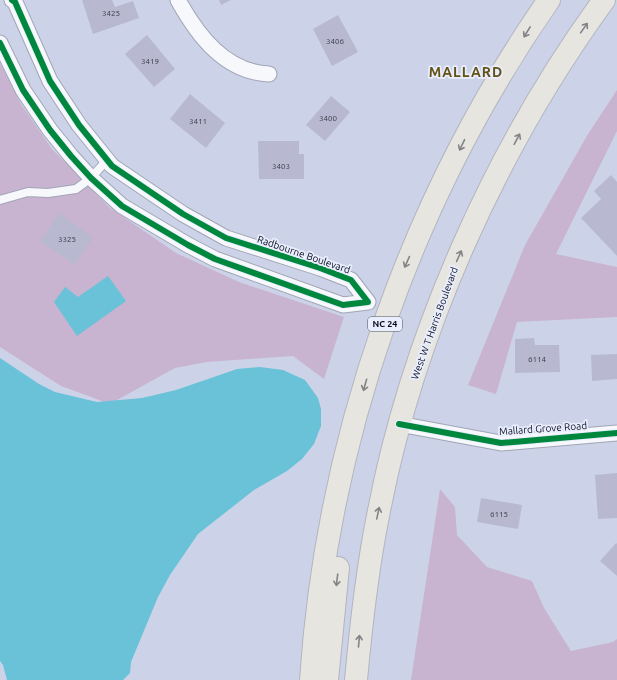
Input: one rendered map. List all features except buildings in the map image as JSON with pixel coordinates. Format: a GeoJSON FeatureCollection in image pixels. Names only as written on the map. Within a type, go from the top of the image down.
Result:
{"type":"FeatureCollection","features":[{"type":"Feature","properties":{"kind":"main road","name":"NC 24"},"geometry":{"type":"LineString","coordinates":[[311,680],[318,603],[326,550],[345,457],[371,366],[389,311],[408,261],[466,137],[497,81],[549,0]]}},
{"type":"Feature","properties":{"kind":"main road","name":"West W T Harris Boulevard"},"geometry":{"type":"LineString","coordinates":[[356,680],[361,627],[376,522],[400,424],[418,363],[435,314],[456,262],[485,198],[518,136],[560,63],[604,0]]}},
{"type":"Feature","properties":{"kind":"main road"},"geometry":{"type":"LineString","coordinates":[[327,680],[341,546],[345,457]]}},
{"type":"Feature","properties":{"kind":"street","name":"Radbourne Boulevard"},"geometry":{"type":"LineString","coordinates":[[12,0],[15,2],[50,81],[79,125],[112,166],[184,214],[226,238],[320,268],[351,280],[368,302],[389,311]]}},
{"type":"Feature","properties":{"kind":"street"},"geometry":{"type":"LineString","coordinates":[[178,0],[188,17],[206,41],[221,56],[234,66],[250,72],[269,74]]}},
{"type":"Feature","properties":{"kind":"street"},"geometry":{"type":"LineString","coordinates":[[0,44],[23,90],[50,130],[91,178],[122,206],[188,245],[215,259],[343,305],[368,302]]}},
{"type":"Feature","properties":{"kind":"street","name":"Mallard Grove Road"},"geometry":{"type":"LineString","coordinates":[[400,424],[501,443],[617,433]]}},
{"type":"Feature","properties":{"kind":"lane"},"geometry":{"type":"LineString","coordinates":[[0,200],[28,192],[48,193],[76,189],[91,178],[107,160]]}},
{"type":"Feature","properties":{"kind":"shaded area"},"geometry":{"type":"Polygon","coordinates":[[[0,63],[21,104],[52,149],[109,207],[176,253],[239,282],[344,317],[324,379],[293,356],[207,362],[175,368],[110,404],[61,386],[0,347],[0,63]]]}},
{"type":"Feature","properties":{"kind":"shaded area"},"geometry":{"type":"Polygon","coordinates":[[[617,90],[617,131],[556,254],[617,267],[617,317],[517,322],[496,394],[468,385],[525,245],[588,134],[617,90]]]}},
{"type":"Feature","properties":{"kind":"shaded area"},"geometry":{"type":"Polygon","coordinates":[[[440,489],[455,507],[457,535],[487,567],[532,581],[544,608],[571,651],[613,642],[617,639],[617,680],[411,680],[440,489]]]}},
{"type":"Feature","properties":{"kind":"water"},"geometry":{"type":"Polygon","coordinates":[[[108,276],[126,301],[77,336],[54,302],[65,287],[78,297],[108,276]]]}},
{"type":"Feature","properties":{"kind":"water"},"geometry":{"type":"Polygon","coordinates":[[[0,358],[39,384],[55,392],[97,402],[142,398],[176,390],[237,369],[260,367],[283,370],[305,380],[318,398],[321,409],[321,426],[314,444],[302,459],[287,471],[254,490],[198,534],[170,575],[158,597],[131,662],[130,673],[123,680],[7,680],[3,665],[0,661],[0,358]]]}},
{"type":"Feature","properties":{"kind":"cycle path"},"geometry":{"type":"LineString","coordinates":[[0,43],[23,90],[50,130],[91,178],[122,206],[188,245],[215,259],[343,305],[368,302],[351,280],[320,268],[226,238],[183,214],[112,166],[79,125],[50,81],[15,2],[12,0]]}},
{"type":"Feature","properties":{"kind":"cycle path"},"geometry":{"type":"LineString","coordinates":[[399,424],[501,443],[617,433]]}},
{"type":"Feature","properties":{"kind":"district","name":"MALLARD"},"geometry":{"type":"Point","coordinates":[466,72]}}]}
